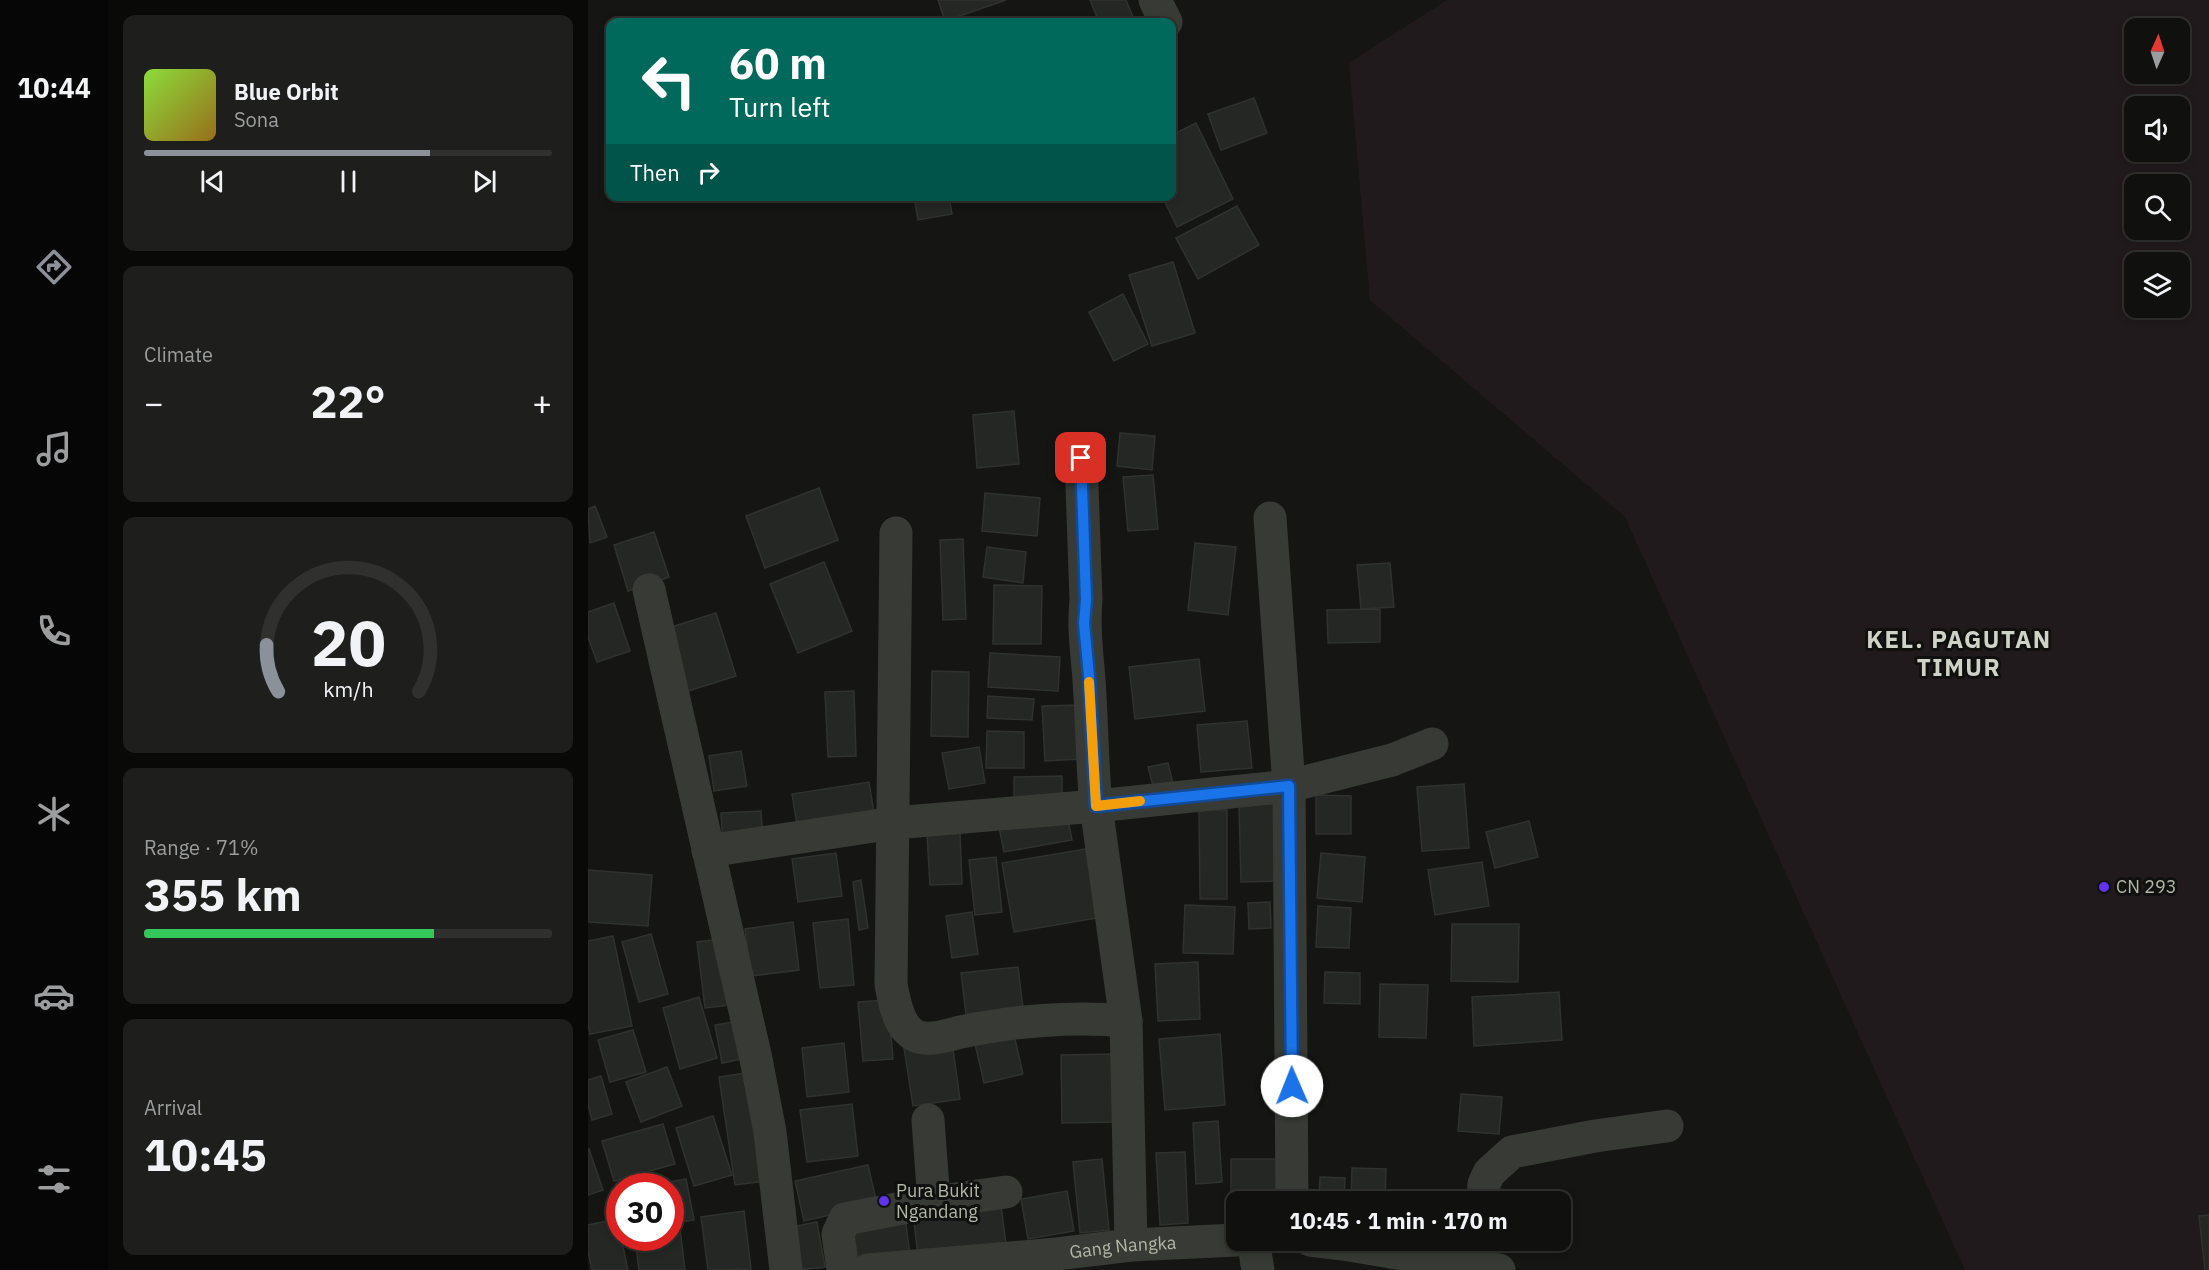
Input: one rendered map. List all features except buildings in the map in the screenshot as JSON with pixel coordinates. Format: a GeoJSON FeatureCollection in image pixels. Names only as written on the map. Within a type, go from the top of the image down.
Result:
{"type":"FeatureCollection","features":[{"type":"Feature","properties":{"kind":"street"},"geometry":{"type":"LineString","coordinates":[[1155,0],[1163,18]]}},
{"type":"Feature","properties":{"kind":"street"},"geometry":{"type":"LineString","coordinates":[[1081,458],[1086,600],[1084,623],[1096,806],[1126,1021],[1131,1245]]}},
{"type":"Feature","properties":{"kind":"street"},"geometry":{"type":"LineString","coordinates":[[1270,518],[1289,786],[1292,1191]]}},
{"type":"Feature","properties":{"kind":"street"},"geometry":{"type":"LineString","coordinates":[[896,533],[891,984],[895,1003],[906,1029],[921,1037],[934,1037],[998,1024],[1105,1019],[1126,1021]]}},
{"type":"Feature","properties":{"kind":"street"},"geometry":{"type":"LineString","coordinates":[[649,590],[762,1090],[780,1205],[786,1270]]}},
{"type":"Feature","properties":{"kind":"street"},"geometry":{"type":"LineString","coordinates":[[708,851],[894,824],[1289,786],[1392,760],[1432,744]]}},
{"type":"Feature","properties":{"kind":"street"},"geometry":{"type":"LineString","coordinates":[[928,1120],[934,1202]]}},
{"type":"Feature","properties":{"kind":"street"},"geometry":{"type":"LineString","coordinates":[[1484,1191],[1489,1173],[1512,1152],[1595,1136],[1666,1126]]}},
{"type":"Feature","properties":{"kind":"street"},"geometry":{"type":"LineString","coordinates":[[843,1270],[838,1234],[845,1219],[934,1202],[1006,1192]]}},
{"type":"Feature","properties":{"kind":"street","name":"Gang Nangka"},"geometry":{"type":"LineString","coordinates":[[868,1270],[1058,1262],[1131,1245],[1226,1240]]}},
{"type":"Feature","properties":{"kind":"street"},"geometry":{"type":"LineString","coordinates":[[1255,1251],[1258,1270]]}},
{"type":"Feature","properties":{"kind":"street"},"geometry":{"type":"LineString","coordinates":[[1410,1251],[1486,1259]]}},
{"type":"Feature","properties":{"kind":"shaded area"},"geometry":{"type":"Polygon","coordinates":[[[1447,0],[2209,0],[2209,1270],[1965,1270],[1625,517],[1370,300],[1349,63],[1447,0]]]}},
{"type":"Feature","properties":{"kind":"slow traffic"},"geometry":{"type":"LineString","coordinates":[[1089,682],[1096,806],[1140,801]]}},
{"type":"Feature","properties":{"kind":"place","name":"CN 293"},"geometry":{"type":"Point","coordinates":[2104,887]}},
{"type":"Feature","properties":{"kind":"place","name":"Pura Bukit Ngandang"},"geometry":{"type":"Point","coordinates":[884,1201]}},
{"type":"Feature","properties":{"kind":"district","name":"KEL. PAGUTAN TIMUR"},"geometry":{"type":"Point","coordinates":[1959,654]}},
{"type":"Feature","properties":{"kind":"route"},"geometry":{"type":"LineString","coordinates":[[1081,458],[1086,600],[1085,648],[1089,676],[1096,806],[1289,786],[1292,1086]]}}]}
